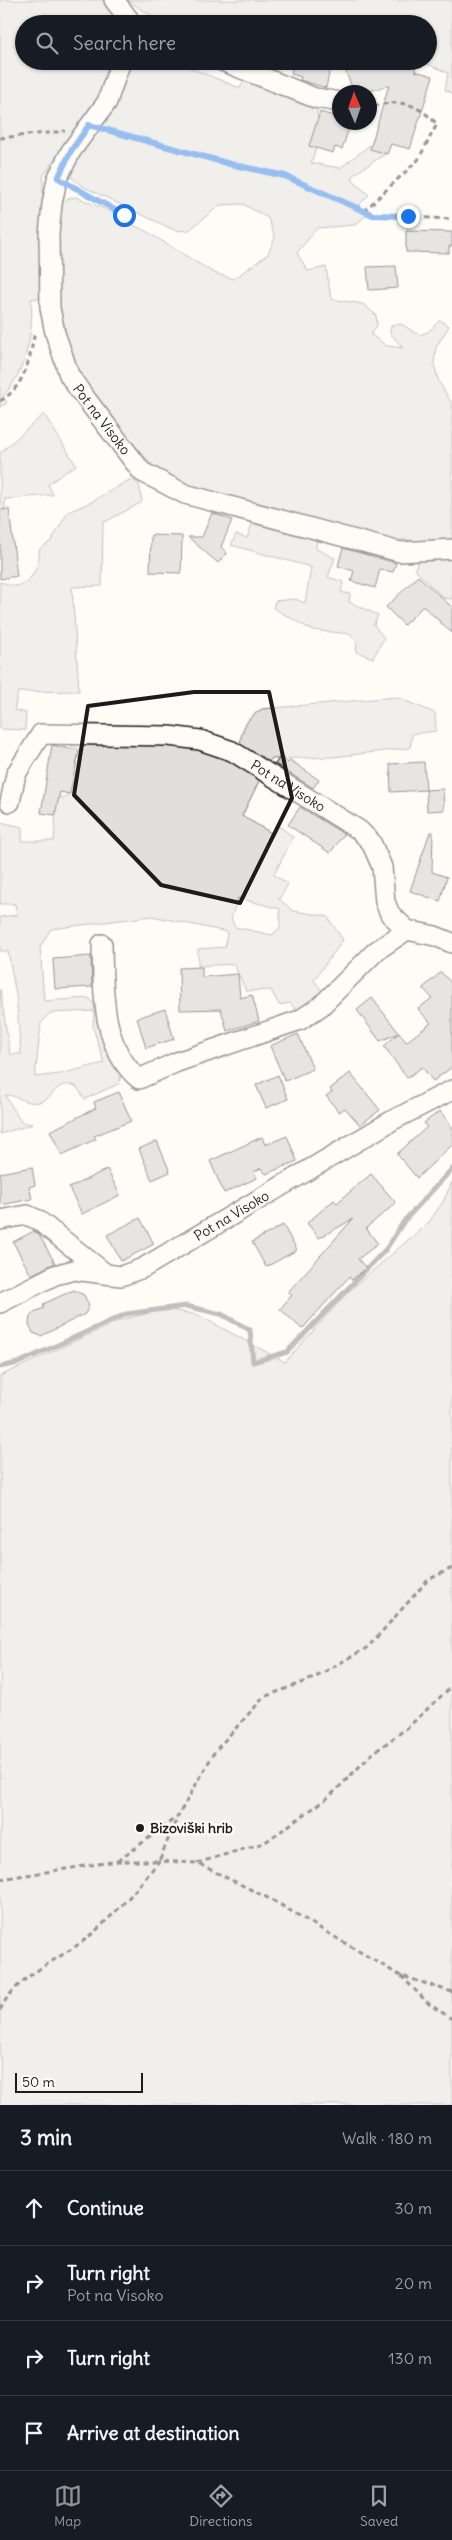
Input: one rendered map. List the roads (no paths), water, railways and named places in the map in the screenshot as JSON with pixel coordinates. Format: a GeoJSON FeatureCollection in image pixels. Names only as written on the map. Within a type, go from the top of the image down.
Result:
{"type":"FeatureCollection","features":[{"type":"Feature","properties":{"kind":"street"},"geometry":{"type":"LineString","coordinates":[[114,0],[126,15]]}},
{"type":"Feature","properties":{"kind":"street","name":"Pot na Visoko"},"geometry":{"type":"LineString","coordinates":[[118,70],[107,102],[71,151],[58,178],[49,234],[50,308],[54,333],[69,375],[142,472],[185,494],[400,552],[452,549]]}},
{"type":"Feature","properties":{"kind":"street"},"geometry":{"type":"LineString","coordinates":[[245,70],[315,98],[332,101]]}},
{"type":"Feature","properties":{"kind":"street","name":"Pot na Visoko"},"geometry":{"type":"LineString","coordinates":[[10,802],[16,774],[41,734],[169,736],[200,740],[232,751],[359,830],[371,842],[382,867],[385,902],[390,914],[407,930]]}},
{"type":"Feature","properties":{"kind":"street"},"geometry":{"type":"LineString","coordinates":[[102,944],[103,999],[115,1045],[129,1070],[139,1079],[177,1062],[300,1020],[321,1006],[376,951],[407,930],[435,936],[452,943]]}},
{"type":"Feature","properties":{"kind":"street","name":"Pot na Visoko"},"geometry":{"type":"LineString","coordinates":[[0,1303],[56,1275],[81,1271],[108,1276],[121,1276],[143,1268],[393,1120],[452,1090]]}},
{"type":"Feature","properties":{"kind":"street"},"geometry":{"type":"LineString","coordinates":[[0,1220],[27,1215],[38,1220],[87,1257],[108,1276]]}},
{"type":"Feature","properties":{"kind":"waterway"},"geometry":{"type":"LineString","coordinates":[[0,1367],[18,1363],[126,1314],[186,1306],[221,1314],[250,1330],[253,1362],[287,1352],[386,1249],[404,1221],[452,1169]]}},
{"type":"Feature","properties":{"kind":"place","name":"Bizoviški hrib"},"geometry":{"type":"Point","coordinates":[140,1828]}}]}
